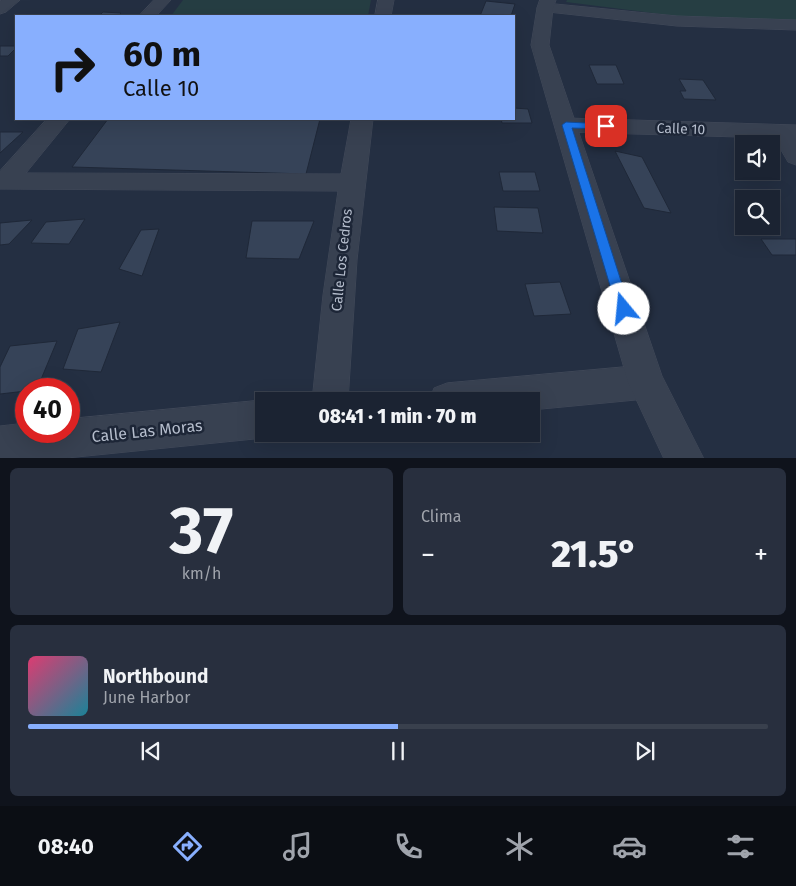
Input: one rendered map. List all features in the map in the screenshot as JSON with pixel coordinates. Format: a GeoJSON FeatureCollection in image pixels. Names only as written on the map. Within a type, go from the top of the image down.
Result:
{"type":"FeatureCollection","features":[{"type":"Feature","properties":{"kind":"street"},"geometry":{"type":"LineString","coordinates":[[0,9],[12,0]]}},
{"type":"Feature","properties":{"kind":"street"},"geometry":{"type":"LineString","coordinates":[[147,15],[162,0]]}},
{"type":"Feature","properties":{"kind":"street"},"geometry":{"type":"LineString","coordinates":[[382,15],[386,0]]}},
{"type":"Feature","properties":{"kind":"street"},"geometry":{"type":"LineString","coordinates":[[685,458],[646,382],[540,45],[546,4],[677,21],[796,25]]}},
{"type":"Feature","properties":{"kind":"street"},"geometry":{"type":"LineString","coordinates":[[2,181],[58,120]]}},
{"type":"Feature","properties":{"kind":"street","name":"Calle Los Cedros"},"geometry":{"type":"LineString","coordinates":[[331,392],[338,285],[351,183],[362,120]]}},
{"type":"Feature","properties":{"kind":"street","name":"Calle 10"},"geometry":{"type":"LineString","coordinates":[[566,125],[789,132]]}},
{"type":"Feature","properties":{"kind":"street"},"geometry":{"type":"LineString","coordinates":[[789,132],[796,156]]}},
{"type":"Feature","properties":{"kind":"street"},"geometry":{"type":"LineString","coordinates":[[2,181],[351,183]]}},
{"type":"Feature","properties":{"kind":"street"},"geometry":{"type":"LineString","coordinates":[[540,392],[646,382]]}},
{"type":"Feature","properties":{"kind":"street","name":"Calle Las Moras"},"geometry":{"type":"LineString","coordinates":[[0,445],[255,420]]}},
{"type":"Feature","properties":{"kind":"green space"},"geometry":{"type":"Polygon","coordinates":[[[183,0],[371,0],[368,15],[172,15],[183,0]]]}},
{"type":"Feature","properties":{"kind":"green space"},"geometry":{"type":"Polygon","coordinates":[[[567,0],[796,0],[796,20],[700,19],[566,2],[567,0]]]}},
{"type":"Feature","properties":{"kind":"building"},"geometry":{"type":"Polygon","coordinates":[[[486,1],[515,4],[511,15],[480,15],[486,1]]]}},
{"type":"Feature","properties":{"kind":"building"},"geometry":{"type":"Polygon","coordinates":[[[103,12],[121,13],[119,15],[100,15],[103,12]]]}},
{"type":"Feature","properties":{"kind":"building"},"geometry":{"type":"Polygon","coordinates":[[[0,46],[15,46],[15,49],[8,56],[0,56],[0,46]]]}},
{"type":"Feature","properties":{"kind":"building"},"geometry":{"type":"Polygon","coordinates":[[[589,65],[616,65],[624,84],[597,84],[589,65]]]}},
{"type":"Feature","properties":{"kind":"building"},"geometry":{"type":"Polygon","coordinates":[[[679,79],[703,80],[716,100],[684,99],[680,91],[686,91],[679,79]]]}},
{"type":"Feature","properties":{"kind":"building"},"geometry":{"type":"Polygon","coordinates":[[[515,108],[528,109],[532,123],[502,123],[501,120],[515,120],[515,108]]]}},
{"type":"Feature","properties":{"kind":"building"},"geometry":{"type":"Polygon","coordinates":[[[107,120],[320,120],[306,174],[72,167],[107,120]]]}},
{"type":"Feature","properties":{"kind":"building"},"geometry":{"type":"Polygon","coordinates":[[[0,132],[23,132],[0,153],[0,132]]]}},
{"type":"Feature","properties":{"kind":"building"},"geometry":{"type":"Polygon","coordinates":[[[615,151],[642,157],[671,213],[644,208],[615,151]]]}},
{"type":"Feature","properties":{"kind":"building"},"geometry":{"type":"Polygon","coordinates":[[[499,172],[535,172],[540,191],[503,191],[499,172]]]}},
{"type":"Feature","properties":{"kind":"building"},"geometry":{"type":"Polygon","coordinates":[[[494,207],[538,208],[543,233],[497,231],[494,207]]]}},
{"type":"Feature","properties":{"kind":"building"},"geometry":{"type":"Polygon","coordinates":[[[85,219],[69,244],[31,243],[46,222],[85,219]]]}},
{"type":"Feature","properties":{"kind":"building"},"geometry":{"type":"Polygon","coordinates":[[[32,220],[9,244],[0,245],[0,223],[32,220]]]}},
{"type":"Feature","properties":{"kind":"building"},"geometry":{"type":"Polygon","coordinates":[[[252,221],[314,221],[299,259],[246,258],[252,221]]]}},
{"type":"Feature","properties":{"kind":"building"},"geometry":{"type":"Polygon","coordinates":[[[159,229],[142,276],[119,269],[141,230],[159,229]]]}},
{"type":"Feature","properties":{"kind":"building"},"geometry":{"type":"Polygon","coordinates":[[[761,239],[796,239],[796,255],[772,255],[761,239]]]}},
{"type":"Feature","properties":{"kind":"building"},"geometry":{"type":"Polygon","coordinates":[[[560,282],[571,314],[534,316],[525,284],[560,282]]]}},
{"type":"Feature","properties":{"kind":"building"},"geometry":{"type":"Polygon","coordinates":[[[120,322],[101,372],[63,369],[78,329],[120,322]]]}},
{"type":"Feature","properties":{"kind":"building"},"geometry":{"type":"Polygon","coordinates":[[[57,341],[42,378],[15,378],[15,392],[0,394],[0,367],[10,346],[57,341]]]}},
{"type":"Feature","properties":{"kind":"route"},"geometry":{"type":"LineString","coordinates":[[606,126],[566,125],[624,309]]}}]}
